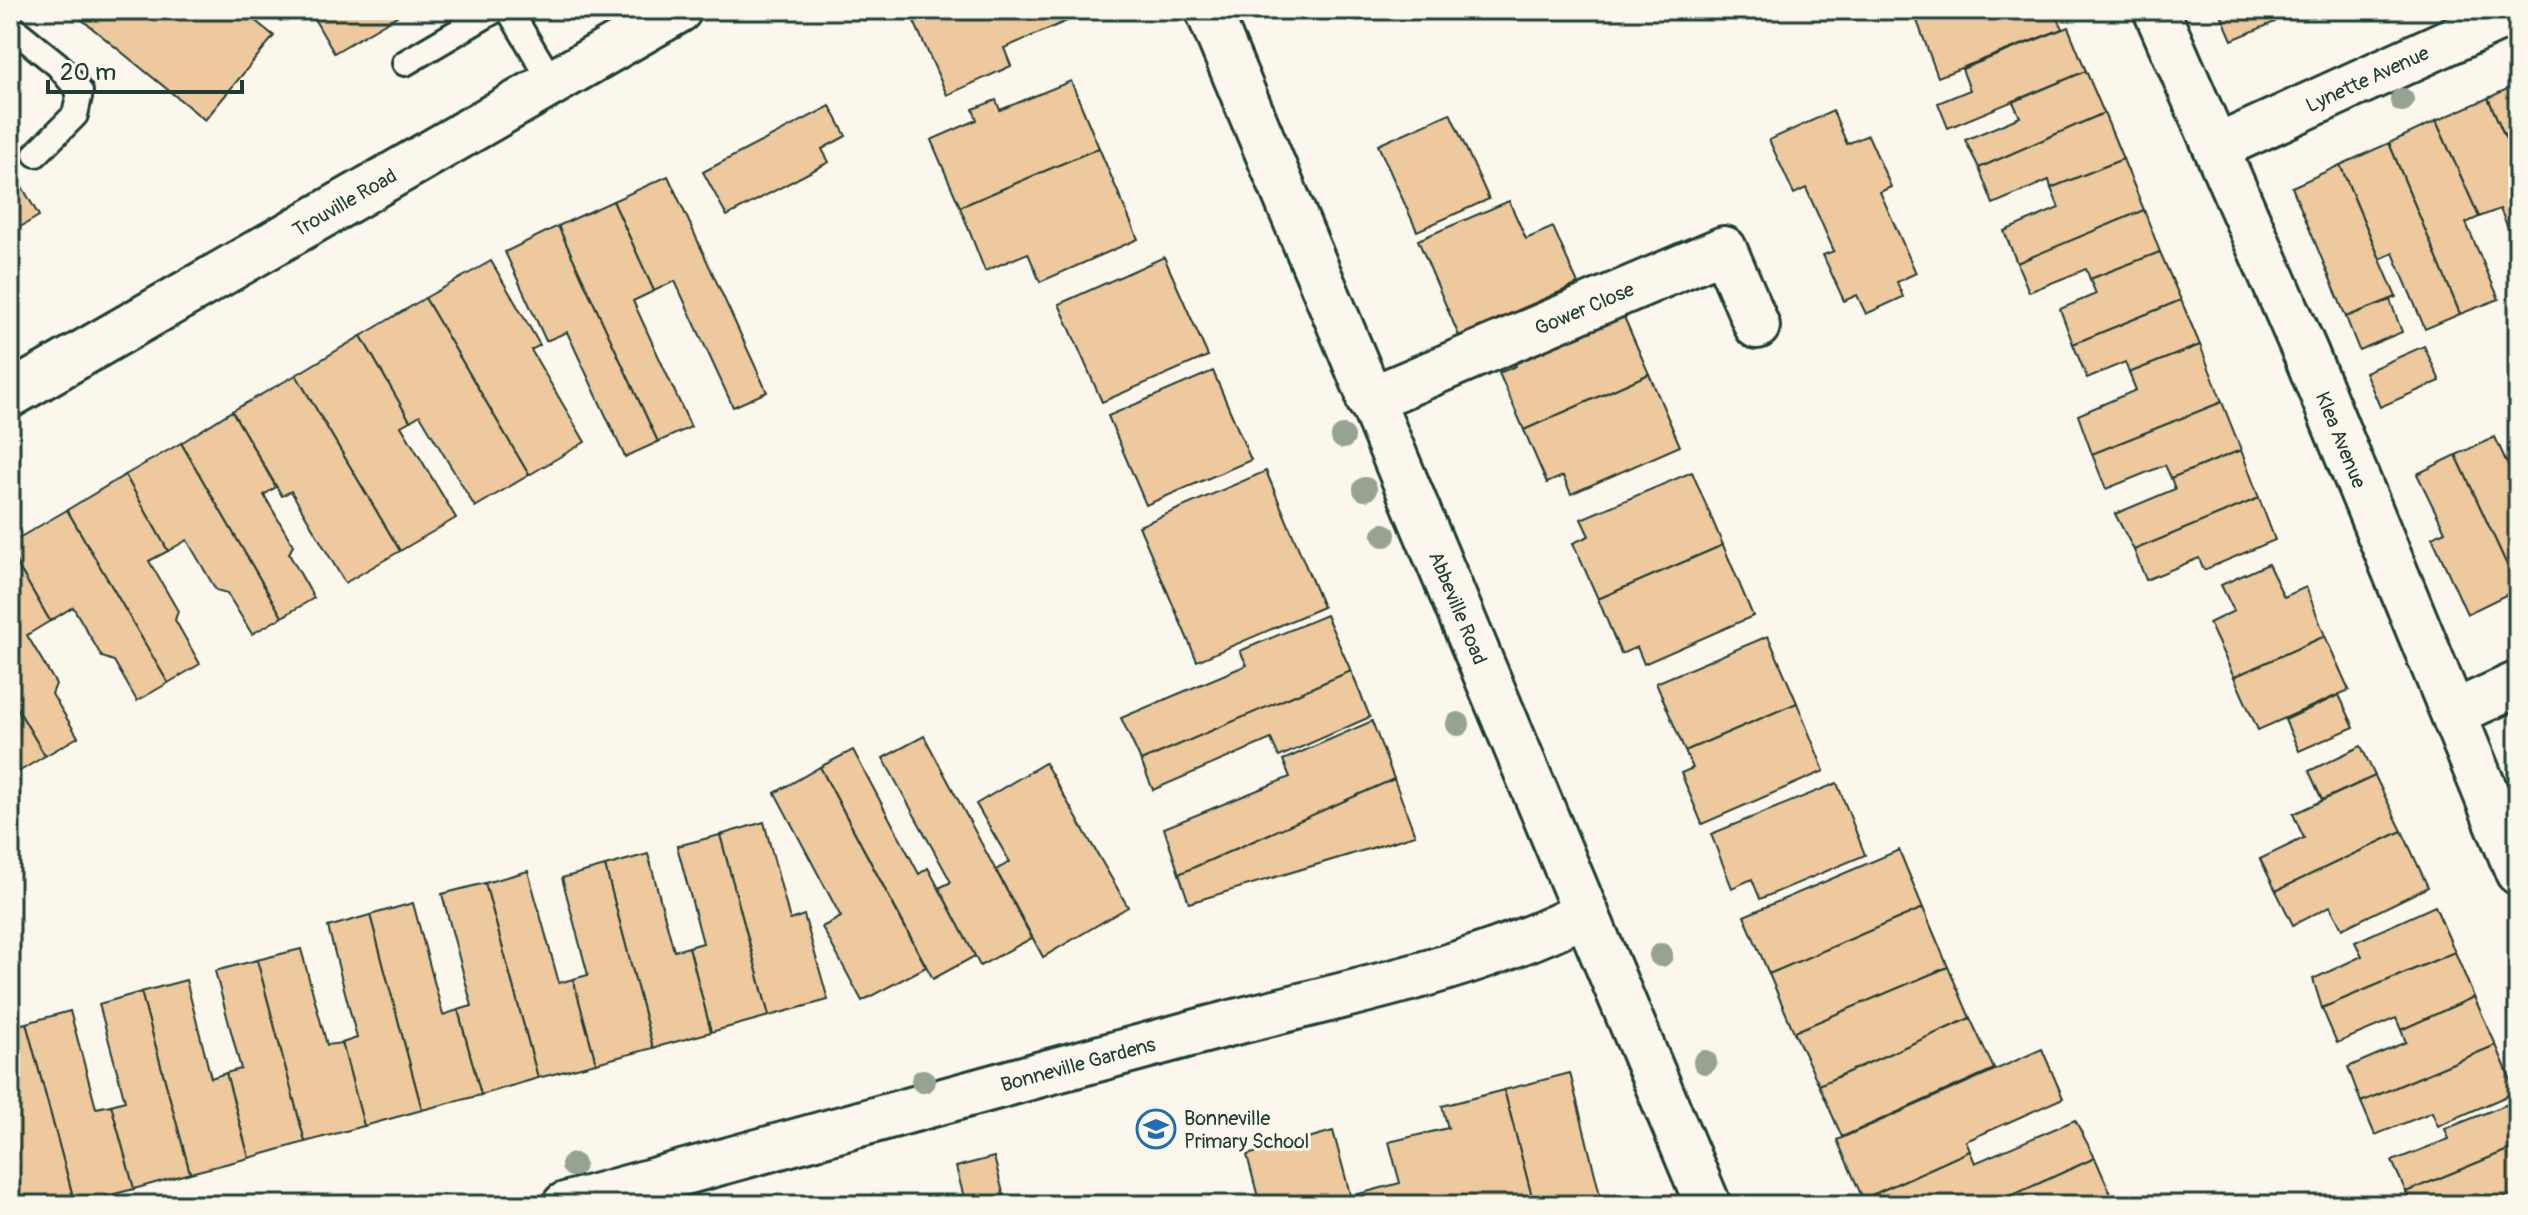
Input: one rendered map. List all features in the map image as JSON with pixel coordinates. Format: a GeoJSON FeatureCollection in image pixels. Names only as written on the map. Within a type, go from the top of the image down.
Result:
{"type":"FeatureCollection","features":[{"type":"Feature","properties":{"kind":"street","name":"Trouville Road"},"geometry":{"type":"LineString","coordinates":[[10,395],[679,10]]}},
{"type":"Feature","properties":{"kind":"street","name":"Abbeville Road"},"geometry":{"type":"LineString","coordinates":[[1208,10],[1708,1205]]}},
{"type":"Feature","properties":{"kind":"street","name":"Klea Avenue"},"geometry":{"type":"LineString","coordinates":[[2156,10],[2218,147],[2518,872]]}},
{"type":"Feature","properties":{"kind":"street","name":"Lynette Avenue"},"geometry":{"type":"LineString","coordinates":[[2218,147],[2518,10]]}},
{"type":"Feature","properties":{"kind":"street","name":"Gower Close"},"geometry":{"type":"LineString","coordinates":[[1369,400],[1724,249],[1757,326]]}},
{"type":"Feature","properties":{"kind":"street"},"geometry":{"type":"LineString","coordinates":[[2454,713],[2518,684]]}},
{"type":"Feature","properties":{"kind":"street","name":"Bonneville Gardens"},"geometry":{"type":"LineString","coordinates":[[565,1205],[1214,1028],[1415,977],[1554,929],[1586,913]]}},
{"type":"Feature","properties":{"kind":"lane"},"geometry":{"type":"LineString","coordinates":[[405,63],[495,10]]}},
{"type":"Feature","properties":{"kind":"lane"},"geometry":{"type":"LineString","coordinates":[[509,10],[552,82]]}},
{"type":"Feature","properties":{"kind":"lane"},"geometry":{"type":"LineString","coordinates":[[10,26],[58,65],[80,92],[75,115],[36,154]]}},
{"type":"Feature","properties":{"kind":"building"},"geometry":{"type":"Polygon","coordinates":[[[70,10],[242,10],[274,36],[205,120],[70,10]]]}},
{"type":"Feature","properties":{"kind":"building"},"geometry":{"type":"Polygon","coordinates":[[[309,10],[407,10],[334,53],[309,10]]]}},
{"type":"Feature","properties":{"kind":"building"},"geometry":{"type":"Polygon","coordinates":[[[909,10],[1062,10],[1067,21],[1004,48],[1011,66],[947,95],[909,10]]]}},
{"type":"Feature","properties":{"kind":"building"},"geometry":{"type":"Polygon","coordinates":[[[1913,10],[2055,10],[2062,29],[1938,77],[1913,10]]]}},
{"type":"Feature","properties":{"kind":"building"},"geometry":{"type":"Polygon","coordinates":[[[2219,10],[2270,10],[2275,22],[2232,40],[2219,10]]]}},
{"type":"Feature","properties":{"kind":"building"},"geometry":{"type":"Polygon","coordinates":[[[2068,27],[2086,71],[1948,128],[1938,103],[1970,90],[1962,69],[2068,27]]]}},
{"type":"Feature","properties":{"kind":"building"},"geometry":{"type":"Polygon","coordinates":[[[2086,71],[2104,113],[1979,168],[1965,140],[2020,117],[2013,102],[2086,71]]]}},
{"type":"Feature","properties":{"kind":"building"},"geometry":{"type":"Polygon","coordinates":[[[1071,81],[1099,148],[960,207],[931,140],[977,120],[973,109],[996,100],[1000,110],[1071,81]]]}},
{"type":"Feature","properties":{"kind":"building"},"geometry":{"type":"Polygon","coordinates":[[[2518,84],[2518,167],[2488,98],[2518,84]]]}},
{"type":"Feature","properties":{"kind":"building"},"geometry":{"type":"Polygon","coordinates":[[[2488,98],[2518,167],[2518,251],[2500,209],[2479,217],[2436,121],[2488,98]]]}},
{"type":"Feature","properties":{"kind":"building"},"geometry":{"type":"Polygon","coordinates":[[[830,106],[846,136],[822,149],[829,162],[727,216],[703,172],[830,106]]]}},
{"type":"Feature","properties":{"kind":"building"},"geometry":{"type":"Polygon","coordinates":[[[1833,111],[1847,144],[1868,135],[1891,187],[1880,192],[1916,273],[1897,282],[1903,297],[1866,314],[1857,295],[1844,301],[1823,255],[1834,251],[1806,188],[1794,194],[1769,140],[1833,111]]]}},
{"type":"Feature","properties":{"kind":"building"},"geometry":{"type":"Polygon","coordinates":[[[1450,113],[1489,199],[1417,231],[1378,145],[1450,113]]]}},
{"type":"Feature","properties":{"kind":"building"},"geometry":{"type":"Polygon","coordinates":[[[2104,113],[2123,159],[2051,188],[2049,180],[1993,204],[1979,168],[2104,113]]]}},
{"type":"Feature","properties":{"kind":"building"},"geometry":{"type":"Polygon","coordinates":[[[2436,121],[2479,217],[2466,223],[2499,299],[2460,314],[2389,143],[2436,121]]]}},
{"type":"Feature","properties":{"kind":"building"},"geometry":{"type":"Polygon","coordinates":[[[2389,143],[2460,314],[2425,329],[2393,253],[2380,259],[2340,165],[2389,143]]]}},
{"type":"Feature","properties":{"kind":"building"},"geometry":{"type":"Polygon","coordinates":[[[1099,148],[1138,239],[1040,282],[1028,253],[985,271],[960,207],[1099,148]]]}},
{"type":"Feature","properties":{"kind":"building"},"geometry":{"type":"Polygon","coordinates":[[[2123,159],[2144,210],[2017,263],[2004,231],[2059,208],[2051,188],[2123,159]]]}},
{"type":"Feature","properties":{"kind":"building"},"geometry":{"type":"Polygon","coordinates":[[[2340,165],[2396,297],[2346,317],[2292,187],[2340,165]]]}},
{"type":"Feature","properties":{"kind":"building"},"geometry":{"type":"Polygon","coordinates":[[[10,166],[39,216],[10,233],[10,166]]]}},
{"type":"Feature","properties":{"kind":"building"},"geometry":{"type":"Polygon","coordinates":[[[668,176],[767,392],[733,407],[675,281],[654,291],[613,201],[668,176]]]}},
{"type":"Feature","properties":{"kind":"building"},"geometry":{"type":"Polygon","coordinates":[[[613,201],[654,291],[633,301],[691,427],[658,442],[558,226],[613,201]]]}},
{"type":"Feature","properties":{"kind":"building"},"geometry":{"type":"Polygon","coordinates":[[[1509,201],[1526,239],[1553,227],[1578,284],[1459,336],[1418,240],[1509,201]]]}},
{"type":"Feature","properties":{"kind":"building"},"geometry":{"type":"Polygon","coordinates":[[[2144,210],[2160,252],[2090,279],[2086,269],[2029,292],[2017,263],[2144,210]]]}},
{"type":"Feature","properties":{"kind":"building"},"geometry":{"type":"Polygon","coordinates":[[[558,226],[658,442],[625,457],[567,332],[546,341],[505,252],[558,226]]]}},
{"type":"Feature","properties":{"kind":"building"},"geometry":{"type":"Polygon","coordinates":[[[2160,252],[2181,300],[2073,344],[2060,309],[2096,294],[2090,279],[2160,252]]]}},
{"type":"Feature","properties":{"kind":"building"},"geometry":{"type":"Polygon","coordinates":[[[1164,257],[1208,356],[1102,402],[1059,304],[1164,257]]]}},
{"type":"Feature","properties":{"kind":"building"},"geometry":{"type":"Polygon","coordinates":[[[491,261],[540,345],[531,350],[585,442],[529,475],[425,298],[491,261]]]}},
{"type":"Feature","properties":{"kind":"building"},"geometry":{"type":"Polygon","coordinates":[[[425,298],[529,475],[475,507],[420,415],[410,421],[361,336],[425,298]]]}},
{"type":"Feature","properties":{"kind":"building"},"geometry":{"type":"Polygon","coordinates":[[[2181,300],[2200,345],[2129,373],[2125,362],[2087,378],[2073,344],[2181,300]]]}},
{"type":"Feature","properties":{"kind":"building"},"geometry":{"type":"Polygon","coordinates":[[[2390,300],[2402,332],[2359,350],[2346,317],[2390,300]]]}},
{"type":"Feature","properties":{"kind":"building"},"geometry":{"type":"Polygon","coordinates":[[[1617,301],[1649,374],[1524,430],[1499,373],[1516,366],[1508,349],[1617,301]]]}},
{"type":"Feature","properties":{"kind":"building"},"geometry":{"type":"Polygon","coordinates":[[[361,336],[410,421],[401,426],[456,518],[400,551],[296,375],[361,336]]]}},
{"type":"Feature","properties":{"kind":"building"},"geometry":{"type":"Polygon","coordinates":[[[2200,345],[2222,402],[2092,454],[2078,415],[2136,390],[2129,373],[2200,345]]]}},
{"type":"Feature","properties":{"kind":"building"},"geometry":{"type":"Polygon","coordinates":[[[2424,346],[2440,381],[2380,407],[2365,372],[2424,346]]]}},
{"type":"Feature","properties":{"kind":"building"},"geometry":{"type":"Polygon","coordinates":[[[1213,371],[1251,460],[1146,505],[1108,416],[1213,371]]]}},
{"type":"Feature","properties":{"kind":"building"},"geometry":{"type":"Polygon","coordinates":[[[1649,374],[1680,446],[1571,494],[1563,476],[1547,483],[1524,430],[1649,374]]]}},
{"type":"Feature","properties":{"kind":"building"},"geometry":{"type":"Polygon","coordinates":[[[296,375],[400,551],[345,583],[291,491],[282,496],[232,411],[296,375]]]}},
{"type":"Feature","properties":{"kind":"building"},"geometry":{"type":"Polygon","coordinates":[[[2222,402],[2241,450],[2171,478],[2165,465],[2106,489],[2092,454],[2222,402]]]}},
{"type":"Feature","properties":{"kind":"building"},"geometry":{"type":"Polygon","coordinates":[[[232,411],[276,487],[264,495],[293,545],[289,554],[314,598],[282,617],[181,443],[232,411]]]}},
{"type":"Feature","properties":{"kind":"building"},"geometry":{"type":"Polygon","coordinates":[[[2495,437],[2518,487],[2518,589],[2456,455],[2495,437]]]}},
{"type":"Feature","properties":{"kind":"building"},"geometry":{"type":"Polygon","coordinates":[[[181,443],[282,617],[252,634],[227,593],[216,590],[187,540],[168,551],[125,475],[181,443]]]}},
{"type":"Feature","properties":{"kind":"building"},"geometry":{"type":"Polygon","coordinates":[[[2241,450],[2259,498],[2134,550],[2115,514],[2175,489],[2171,478],[2241,450]]]}},
{"type":"Feature","properties":{"kind":"building"},"geometry":{"type":"Polygon","coordinates":[[[2456,455],[2518,589],[2467,614],[2432,537],[2445,531],[2417,474],[2456,455]]]}},
{"type":"Feature","properties":{"kind":"building"},"geometry":{"type":"Polygon","coordinates":[[[1266,471],[1323,607],[1197,661],[1139,526],[1266,471]]]}},
{"type":"Feature","properties":{"kind":"building"},"geometry":{"type":"Polygon","coordinates":[[[1692,472],[1723,545],[1598,599],[1573,543],[1589,536],[1581,519],[1692,472]]]}},
{"type":"Feature","properties":{"kind":"building"},"geometry":{"type":"Polygon","coordinates":[[[125,475],[168,551],[149,561],[178,611],[175,620],[200,664],[168,683],[67,510],[125,475]]]}},
{"type":"Feature","properties":{"kind":"building"},"geometry":{"type":"Polygon","coordinates":[[[2259,498],[2275,540],[2204,570],[2199,558],[2146,580],[2134,550],[2259,498]]]}},
{"type":"Feature","properties":{"kind":"building"},"geometry":{"type":"Polygon","coordinates":[[[67,510],[168,683],[137,701],[114,661],[102,657],[73,607],[50,621],[10,552],[10,543],[67,510]]]}},
{"type":"Feature","properties":{"kind":"building"},"geometry":{"type":"Polygon","coordinates":[[[1723,545],[1753,616],[1644,664],[1637,647],[1621,654],[1598,599],[1723,545]]]}},
{"type":"Feature","properties":{"kind":"building"},"geometry":{"type":"Polygon","coordinates":[[[10,552],[50,621],[27,635],[56,684],[52,694],[78,737],[45,756],[10,696],[10,552]]]}},
{"type":"Feature","properties":{"kind":"building"},"geometry":{"type":"Polygon","coordinates":[[[2268,564],[2284,597],[2306,587],[2325,636],[2234,677],[2209,623],[2234,611],[2221,585],[2268,564]]]}},
{"type":"Feature","properties":{"kind":"building"},"geometry":{"type":"Polygon","coordinates":[[[1326,615],[1351,671],[1141,761],[1121,718],[1247,665],[1240,651],[1326,615]]]}},
{"type":"Feature","properties":{"kind":"building"},"geometry":{"type":"Polygon","coordinates":[[[1768,636],[1797,703],[1685,751],[1656,683],[1768,636]]]}},
{"type":"Feature","properties":{"kind":"building"},"geometry":{"type":"Polygon","coordinates":[[[2325,636],[2349,690],[2258,730],[2234,677],[2325,636]]]}},
{"type":"Feature","properties":{"kind":"building"},"geometry":{"type":"Polygon","coordinates":[[[1351,671],[1370,717],[1279,757],[1271,739],[1153,790],[1141,761],[1351,671]]]}},
{"type":"Feature","properties":{"kind":"building"},"geometry":{"type":"Polygon","coordinates":[[[2339,695],[2354,727],[2299,751],[2285,720],[2339,695]]]}},
{"type":"Feature","properties":{"kind":"building"},"geometry":{"type":"Polygon","coordinates":[[[10,696],[45,756],[15,774],[10,766],[10,696]]]}},
{"type":"Feature","properties":{"kind":"building"},"geometry":{"type":"Polygon","coordinates":[[[1797,703],[1824,771],[1702,824],[1681,773],[1693,768],[1685,751],[1797,703]]]}},
{"type":"Feature","properties":{"kind":"building"},"geometry":{"type":"Polygon","coordinates":[[[1372,721],[1394,779],[1179,874],[1164,828],[1290,777],[1283,760],[1372,721]]]}},
{"type":"Feature","properties":{"kind":"building"},"geometry":{"type":"Polygon","coordinates":[[[924,736],[1032,938],[980,966],[939,888],[951,882],[883,758],[924,736]]]}},
{"type":"Feature","properties":{"kind":"building"},"geometry":{"type":"Polygon","coordinates":[[[2361,746],[2375,776],[2322,800],[2309,771],[2361,746]]]}},
{"type":"Feature","properties":{"kind":"building"},"geometry":{"type":"Polygon","coordinates":[[[853,750],[919,874],[928,868],[975,956],[933,979],[820,767],[853,750]]]}},
{"type":"Feature","properties":{"kind":"building"},"geometry":{"type":"Polygon","coordinates":[[[1045,763],[1128,907],[1043,957],[996,870],[1010,862],[976,804],[1045,763]]]}},
{"type":"Feature","properties":{"kind":"building"},"geometry":{"type":"Polygon","coordinates":[[[820,767],[926,967],[862,1001],[822,927],[841,917],[775,793],[820,767]]]}},
{"type":"Feature","properties":{"kind":"building"},"geometry":{"type":"Polygon","coordinates":[[[2375,776],[2402,831],[2276,891],[2260,859],[2304,838],[2293,814],[2375,776]]]}},
{"type":"Feature","properties":{"kind":"building"},"geometry":{"type":"Polygon","coordinates":[[[1394,779],[1415,835],[1189,903],[1179,874],[1394,779]]]}},
{"type":"Feature","properties":{"kind":"building"},"geometry":{"type":"Polygon","coordinates":[[[1837,783],[1865,855],[1760,899],[1752,879],[1732,888],[1711,834],[1837,783]]]}},
{"type":"Feature","properties":{"kind":"building"},"geometry":{"type":"Polygon","coordinates":[[[764,822],[790,920],[804,915],[828,1000],[769,1016],[720,835],[764,822]]]}},
{"type":"Feature","properties":{"kind":"building"},"geometry":{"type":"Polygon","coordinates":[[[2402,831],[2428,887],[2342,929],[2330,906],[2293,925],[2276,891],[2402,831]]]}},
{"type":"Feature","properties":{"kind":"building"},"geometry":{"type":"Polygon","coordinates":[[[720,835],[769,1016],[711,1032],[689,947],[703,943],[677,846],[720,835]]]}},
{"type":"Feature","properties":{"kind":"building"},"geometry":{"type":"Polygon","coordinates":[[[1899,850],[1923,908],[1769,974],[1744,916],[1899,850]]]}},
{"type":"Feature","properties":{"kind":"building"},"geometry":{"type":"Polygon","coordinates":[[[648,854],[674,951],[689,947],[711,1032],[653,1048],[605,866],[648,854]]]}},
{"type":"Feature","properties":{"kind":"building"},"geometry":{"type":"Polygon","coordinates":[[[605,866],[653,1048],[596,1063],[573,979],[588,975],[562,878],[605,866]]]}},
{"type":"Feature","properties":{"kind":"building"},"geometry":{"type":"Polygon","coordinates":[[[528,871],[559,983],[573,979],[596,1063],[538,1078],[485,883],[528,871]]]}},
{"type":"Feature","properties":{"kind":"building"},"geometry":{"type":"Polygon","coordinates":[[[485,883],[538,1078],[481,1095],[458,1010],[472,1006],[442,894],[485,883]]]}},
{"type":"Feature","properties":{"kind":"building"},"geometry":{"type":"Polygon","coordinates":[[[413,903],[443,1015],[458,1010],[481,1095],[422,1110],[370,915],[413,903]]]}},
{"type":"Feature","properties":{"kind":"building"},"geometry":{"type":"Polygon","coordinates":[[[2435,906],[2455,952],[2322,1008],[2313,979],[2362,956],[2355,942],[2435,906]]]}},
{"type":"Feature","properties":{"kind":"building"},"geometry":{"type":"Polygon","coordinates":[[[1923,908],[1948,967],[1794,1032],[1769,974],[1923,908]]]}},
{"type":"Feature","properties":{"kind":"building"},"geometry":{"type":"Polygon","coordinates":[[[370,915],[422,1110],[364,1126],[342,1043],[357,1038],[328,927],[370,915]]]}},
{"type":"Feature","properties":{"kind":"building"},"geometry":{"type":"Polygon","coordinates":[[[301,949],[327,1045],[342,1043],[364,1126],[305,1142],[257,960],[301,949]]]}},
{"type":"Feature","properties":{"kind":"building"},"geometry":{"type":"Polygon","coordinates":[[[2455,952],[2474,997],[2401,1030],[2396,1018],[2337,1043],[2322,1008],[2455,952]]]}},
{"type":"Feature","properties":{"kind":"building"},"geometry":{"type":"Polygon","coordinates":[[[257,960],[305,1142],[249,1158],[226,1073],[241,1069],[215,971],[257,960]]]}},
{"type":"Feature","properties":{"kind":"building"},"geometry":{"type":"Polygon","coordinates":[[[1948,967],[1970,1018],[1819,1085],[1794,1032],[1948,967]]]}},
{"type":"Feature","properties":{"kind":"building"},"geometry":{"type":"Polygon","coordinates":[[[186,980],[211,1078],[226,1073],[249,1158],[190,1173],[141,992],[186,980]]]}},
{"type":"Feature","properties":{"kind":"building"},"geometry":{"type":"Polygon","coordinates":[[[141,992],[190,1173],[134,1189],[111,1105],[125,1101],[99,1004],[141,992]]]}},
{"type":"Feature","properties":{"kind":"building"},"geometry":{"type":"Polygon","coordinates":[[[2474,997],[2496,1045],[2361,1102],[2348,1067],[2406,1042],[2401,1030],[2474,997]]]}},
{"type":"Feature","properties":{"kind":"building"},"geometry":{"type":"Polygon","coordinates":[[[70,1011],[96,1108],[111,1105],[134,1189],[75,1204],[26,1023],[70,1011]]]}},
{"type":"Feature","properties":{"kind":"building"},"geometry":{"type":"Polygon","coordinates":[[[1970,1018],[1994,1069],[1842,1137],[1819,1085],[1970,1018]]]}},
{"type":"Feature","properties":{"kind":"building"},"geometry":{"type":"Polygon","coordinates":[[[26,1023],[73,1205],[14,1205],[10,1190],[10,1027],[26,1023]]]}},
{"type":"Feature","properties":{"kind":"building"},"geometry":{"type":"Polygon","coordinates":[[[2496,1045],[2516,1092],[2438,1126],[2432,1112],[2375,1135],[2361,1102],[2496,1045]]]}},
{"type":"Feature","properties":{"kind":"building"},"geometry":{"type":"Polygon","coordinates":[[[2042,1049],[2063,1098],[1966,1141],[1970,1151],[1863,1199],[1837,1140],[2042,1049]]]}},
{"type":"Feature","properties":{"kind":"building"},"geometry":{"type":"Polygon","coordinates":[[[1570,1073],[1602,1203],[1534,1205],[1504,1090],[1570,1073]]]}},
{"type":"Feature","properties":{"kind":"building"},"geometry":{"type":"Polygon","coordinates":[[[1504,1090],[1533,1201],[1516,1205],[1353,1205],[1351,1196],[1400,1183],[1389,1142],[1448,1128],[1442,1106],[1504,1090]]]}},
{"type":"Feature","properties":{"kind":"building"},"geometry":{"type":"Polygon","coordinates":[[[2518,1100],[2518,1146],[2406,1192],[2392,1161],[2449,1139],[2445,1129],[2518,1100]]]}},
{"type":"Feature","properties":{"kind":"building"},"geometry":{"type":"Polygon","coordinates":[[[2075,1120],[2095,1158],[1991,1205],[1865,1205],[1863,1199],[1970,1151],[1975,1163],[2075,1120]]]}},
{"type":"Feature","properties":{"kind":"building"},"geometry":{"type":"Polygon","coordinates":[[[1333,1131],[1353,1205],[1260,1205],[1247,1155],[1333,1131]]]}},
{"type":"Feature","properties":{"kind":"building"},"geometry":{"type":"Polygon","coordinates":[[[2518,1146],[2518,1192],[2486,1205],[2472,1205],[2470,1201],[2460,1205],[2412,1205],[2406,1192],[2518,1146]]]}},
{"type":"Feature","properties":{"kind":"building"},"geometry":{"type":"Polygon","coordinates":[[[994,1157],[1006,1205],[966,1205],[956,1167],[994,1157]]]}},
{"type":"Feature","properties":{"kind":"building"},"geometry":{"type":"Polygon","coordinates":[[[2095,1158],[2113,1199],[2099,1205],[1991,1205],[2095,1158]]]}},
{"type":"Feature","properties":{"kind":"place","name":"Bonneville Primary School"},"geometry":{"type":"Point","coordinates":[1156,1129]}}]}
